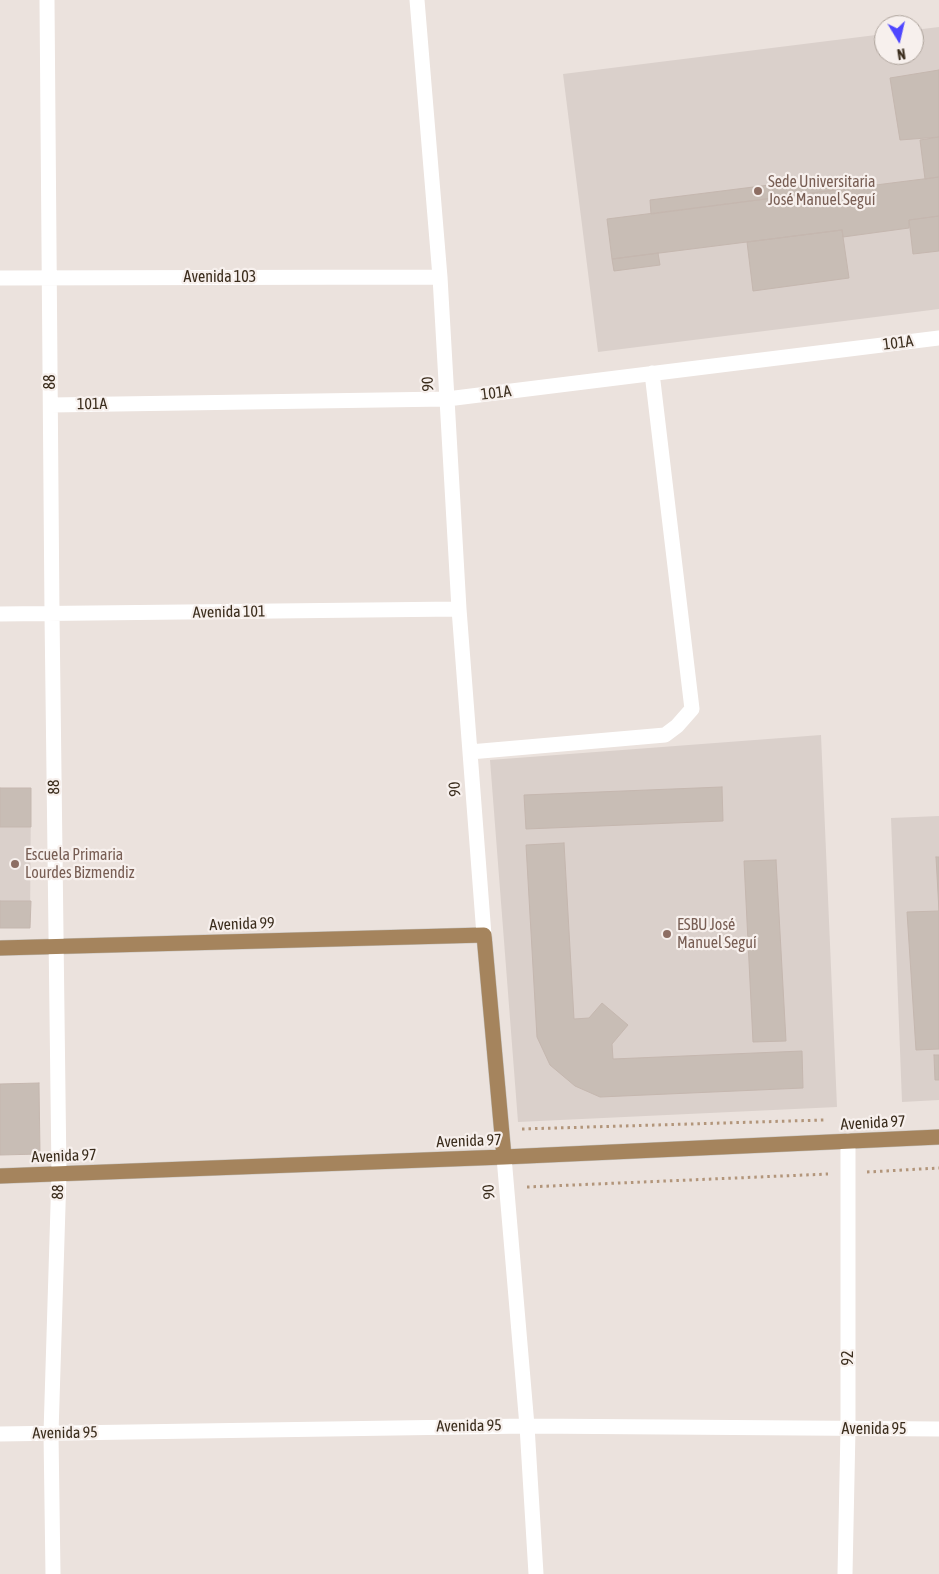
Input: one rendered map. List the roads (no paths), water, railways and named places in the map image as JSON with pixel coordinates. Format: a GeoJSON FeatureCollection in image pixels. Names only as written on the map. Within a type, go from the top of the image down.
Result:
{"type":"FeatureCollection","features":[{"type":"Feature","properties":{"kind":"main road","name":"Avenida 99"},"geometry":{"type":"LineString","coordinates":[[0,948],[484,935]]}},
{"type":"Feature","properties":{"kind":"main road","name":"90"},"geometry":{"type":"LineString","coordinates":[[484,935],[504,1157]]}},
{"type":"Feature","properties":{"kind":"main road","name":"Avenida 97"},"geometry":{"type":"LineString","coordinates":[[0,1176],[939,1138]]}},
{"type":"Feature","properties":{"kind":"street","name":"88"},"geometry":{"type":"LineString","coordinates":[[48,0],[50,405],[59,1174],[51,1433],[53,1574]]}},
{"type":"Feature","properties":{"kind":"street","name":"90"},"geometry":{"type":"LineString","coordinates":[[417,0],[440,276],[459,609],[484,935]]}},
{"type":"Feature","properties":{"kind":"street","name":"Avenida 103"},"geometry":{"type":"LineString","coordinates":[[0,278],[440,276]]}},
{"type":"Feature","properties":{"kind":"street","name":"101A"},"geometry":{"type":"LineString","coordinates":[[50,405],[447,399],[939,338]]}},
{"type":"Feature","properties":{"kind":"street"},"geometry":{"type":"LineString","coordinates":[[470,752],[665,735],[677,726],[692,709],[652,373]]}},
{"type":"Feature","properties":{"kind":"street","name":"Avenida 101"},"geometry":{"type":"LineString","coordinates":[[0,614],[459,609]]}},
{"type":"Feature","properties":{"kind":"street","name":"92"},"geometry":{"type":"LineString","coordinates":[[846,1574],[848,1141]]}},
{"type":"Feature","properties":{"kind":"street","name":"90"},"geometry":{"type":"LineString","coordinates":[[504,1157],[527,1426],[536,1574]]}},
{"type":"Feature","properties":{"kind":"street","name":"Avenida 95"},"geometry":{"type":"LineString","coordinates":[[0,1434],[527,1426],[939,1429]]}},
{"type":"Feature","properties":{"kind":"place","name":"Sede Universitaria José Manuel Seguí"},"geometry":{"type":"Point","coordinates":[758,191]}},
{"type":"Feature","properties":{"kind":"place","name":"Escuela Primaria Lourdes Bizmendiz"},"geometry":{"type":"Point","coordinates":[15,864]}},
{"type":"Feature","properties":{"kind":"place","name":"ESBU José Manuel Seguí"},"geometry":{"type":"Point","coordinates":[667,934]}}]}
